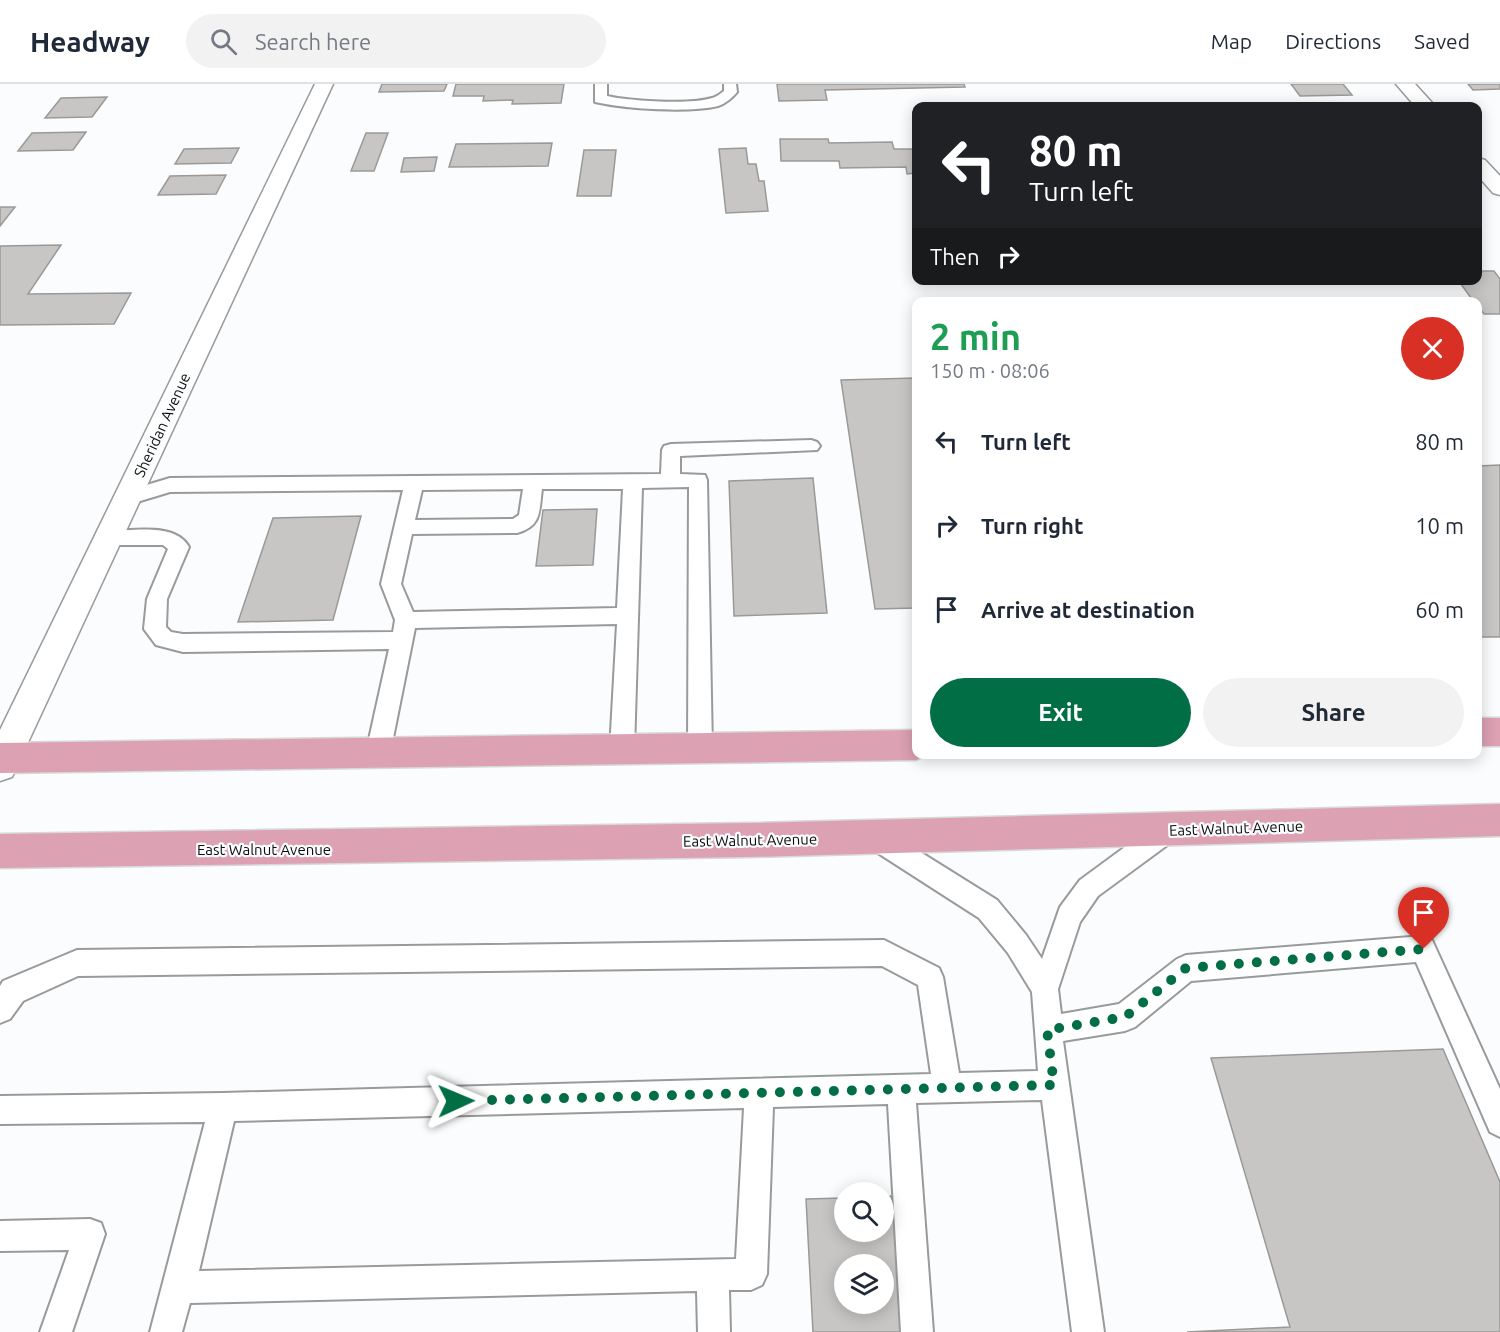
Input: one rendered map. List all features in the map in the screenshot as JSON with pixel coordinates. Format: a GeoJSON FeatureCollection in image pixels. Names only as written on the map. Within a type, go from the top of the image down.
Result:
{"type":"FeatureCollection","features":[{"type":"Feature","properties":{"kind":"main road"},"geometry":{"type":"LineString","coordinates":[[1482,732],[1500,732]]}},
{"type":"Feature","properties":{"kind":"main road"},"geometry":{"type":"LineString","coordinates":[[1,761],[912,745]]}},
{"type":"Feature","properties":{"kind":"main road","name":"East Walnut Avenue"},"geometry":{"type":"LineString","coordinates":[[0,851],[364,848],[1168,830],[1500,820]]}},
{"type":"Feature","properties":{"kind":"street","name":"Sheridan Avenue"},"geometry":{"type":"LineString","coordinates":[[1,761],[324,84]]}},
{"type":"Feature","properties":{"kind":"street"},"geometry":{"type":"LineString","coordinates":[[1405,84],[1421,102]]}},
{"type":"Feature","properties":{"kind":"street"},"geometry":{"type":"LineString","coordinates":[[1482,169],[1500,189]]}},
{"type":"Feature","properties":{"kind":"lane"},"geometry":{"type":"LineString","coordinates":[[601,84],[600,99],[620,103],[670,105],[717,102],[731,92],[730,84]]}},
{"type":"Feature","properties":{"kind":"lane"},"geometry":{"type":"LineString","coordinates":[[670,481],[671,450],[811,446]]}},
{"type":"Feature","properties":{"kind":"lane"},"geometry":{"type":"LineString","coordinates":[[127,498],[170,485],[698,480],[700,749]]}},
{"type":"Feature","properties":{"kind":"lane"},"geometry":{"type":"LineString","coordinates":[[622,750],[633,482]]}},
{"type":"Feature","properties":{"kind":"lane"},"geometry":{"type":"LineString","coordinates":[[378,753],[404,630],[391,584],[414,483]]}},
{"type":"Feature","properties":{"kind":"lane"},"geometry":{"type":"LineString","coordinates":[[404,527],[517,526],[528,519],[534,483]]}},
{"type":"Feature","properties":{"kind":"lane"},"geometry":{"type":"LineString","coordinates":[[108,538],[167,538],[179,547],[157,599],[155,629],[164,639],[183,643],[628,616]]}},
{"type":"Feature","properties":{"kind":"lane"},"geometry":{"type":"LineString","coordinates":[[1088,1332],[1047,1030],[1045,989],[1069,916],[1089,888],[1168,830]]}},
{"type":"Feature","properties":{"kind":"lane"},"geometry":{"type":"LineString","coordinates":[[874,837],[988,909],[1017,944],[1045,989]]}},
{"type":"Feature","properties":{"kind":"lane"},"geometry":{"type":"LineString","coordinates":[[1047,1030],[1125,1017],[1186,968],[1424,949],[1500,1122]]}},
{"type":"Feature","properties":{"kind":"lane"},"geometry":{"type":"LineString","coordinates":[[0,1009],[13,992],[77,963],[884,953],[930,977],[947,1086]]}},
{"type":"Feature","properties":{"kind":"lane"},"geometry":{"type":"LineString","coordinates":[[0,1110],[223,1107],[947,1086],[1054,1085]]}},
{"type":"Feature","properties":{"kind":"lane"},"geometry":{"type":"LineString","coordinates":[[901,1088],[917,1332]]}},
{"type":"Feature","properties":{"kind":"lane"},"geometry":{"type":"LineString","coordinates":[[179,1287],[751,1274],[759,1093]]}},
{"type":"Feature","properties":{"kind":"lane"},"geometry":{"type":"LineString","coordinates":[[166,1332],[223,1107]]}},
{"type":"Feature","properties":{"kind":"lane"},"geometry":{"type":"LineString","coordinates":[[0,1236],[90,1234],[56,1332]]}},
{"type":"Feature","properties":{"kind":"lane"},"geometry":{"type":"LineString","coordinates":[[713,1274],[714,1332]]}},
{"type":"Feature","properties":{"kind":"building"},"geometry":{"type":"Polygon","coordinates":[[[382,84],[447,84],[444,91],[379,92],[382,84]]]}},
{"type":"Feature","properties":{"kind":"building"},"geometry":{"type":"Polygon","coordinates":[[[456,84],[564,84],[561,103],[512,104],[513,100],[483,101],[484,96],[453,96],[456,84]]]}},
{"type":"Feature","properties":{"kind":"building"},"geometry":{"type":"Polygon","coordinates":[[[777,84],[964,84],[965,87],[825,90],[827,100],[779,101],[777,84]]]}},
{"type":"Feature","properties":{"kind":"building"},"geometry":{"type":"Polygon","coordinates":[[[1291,84],[1343,84],[1352,95],[1300,96],[1291,84]]]}},
{"type":"Feature","properties":{"kind":"building"},"geometry":{"type":"Polygon","coordinates":[[[1468,84],[1500,84],[1500,89],[1473,90],[1468,84]]]}},
{"type":"Feature","properties":{"kind":"building"},"geometry":{"type":"Polygon","coordinates":[[[107,97],[92,117],[45,118],[61,98],[107,97]]]}},
{"type":"Feature","properties":{"kind":"building"},"geometry":{"type":"Polygon","coordinates":[[[86,132],[73,150],[18,151],[32,133],[86,132]]]}},
{"type":"Feature","properties":{"kind":"building"},"geometry":{"type":"Polygon","coordinates":[[[366,133],[388,133],[374,171],[351,171],[366,133]]]}},
{"type":"Feature","properties":{"kind":"building"},"geometry":{"type":"Polygon","coordinates":[[[780,139],[828,139],[829,143],[892,142],[894,149],[912,149],[912,173],[907,174],[906,167],[840,168],[839,161],[781,161],[780,139]]]}},
{"type":"Feature","properties":{"kind":"building"},"geometry":{"type":"Polygon","coordinates":[[[552,143],[548,166],[449,167],[456,144],[552,143]]]}},
{"type":"Feature","properties":{"kind":"building"},"geometry":{"type":"Polygon","coordinates":[[[239,148],[231,163],[175,164],[184,149],[239,148]]]}},
{"type":"Feature","properties":{"kind":"building"},"geometry":{"type":"Polygon","coordinates":[[[746,148],[748,164],[756,164],[759,181],[764,181],[768,211],[726,213],[719,149],[746,148]]]}},
{"type":"Feature","properties":{"kind":"building"},"geometry":{"type":"Polygon","coordinates":[[[584,150],[616,150],[611,196],[577,196],[584,150]]]}},
{"type":"Feature","properties":{"kind":"building"},"geometry":{"type":"Polygon","coordinates":[[[437,157],[434,171],[401,172],[404,158],[437,157]]]}},
{"type":"Feature","properties":{"kind":"building"},"geometry":{"type":"Polygon","coordinates":[[[226,175],[216,194],[158,195],[170,176],[226,175]]]}},
{"type":"Feature","properties":{"kind":"building"},"geometry":{"type":"Polygon","coordinates":[[[0,207],[15,207],[0,226],[0,207]]]}},
{"type":"Feature","properties":{"kind":"building"},"geometry":{"type":"Polygon","coordinates":[[[61,245],[28,294],[131,293],[114,324],[0,325],[0,246],[61,245]]]}},
{"type":"Feature","properties":{"kind":"building"},"geometry":{"type":"Polygon","coordinates":[[[1482,271],[1494,271],[1500,279],[1500,314],[1484,314],[1482,297],[1470,297],[1462,285],[1482,285],[1482,271]]]}},
{"type":"Feature","properties":{"kind":"building"},"geometry":{"type":"Polygon","coordinates":[[[912,378],[912,608],[875,609],[841,380],[912,378]]]}},
{"type":"Feature","properties":{"kind":"building"},"geometry":{"type":"Polygon","coordinates":[[[1500,465],[1500,637],[1482,637],[1482,466],[1500,465]]]}},
{"type":"Feature","properties":{"kind":"building"},"geometry":{"type":"Polygon","coordinates":[[[813,478],[827,613],[734,616],[729,481],[813,478]]]}},
{"type":"Feature","properties":{"kind":"building"},"geometry":{"type":"Polygon","coordinates":[[[597,509],[593,565],[536,566],[543,510],[597,509]]]}},
{"type":"Feature","properties":{"kind":"building"},"geometry":{"type":"Polygon","coordinates":[[[361,516],[333,620],[238,622],[273,518],[361,516]]]}},
{"type":"Feature","properties":{"kind":"building"},"geometry":{"type":"Polygon","coordinates":[[[1443,1049],[1500,1182],[1500,1332],[1187,1332],[1290,1327],[1211,1058],[1443,1049]]]}},
{"type":"Feature","properties":{"kind":"building"},"geometry":{"type":"Polygon","coordinates":[[[834,1198],[834,1242],[894,1242],[894,1215],[906,1332],[813,1332],[806,1199],[834,1198]]]}},
{"type":"Feature","properties":{"kind":"route"},"geometry":{"type":"LineString","coordinates":[[456,1101],[947,1086],[1054,1085],[1047,1030],[1125,1017],[1186,968],[1424,949]]}}]}
